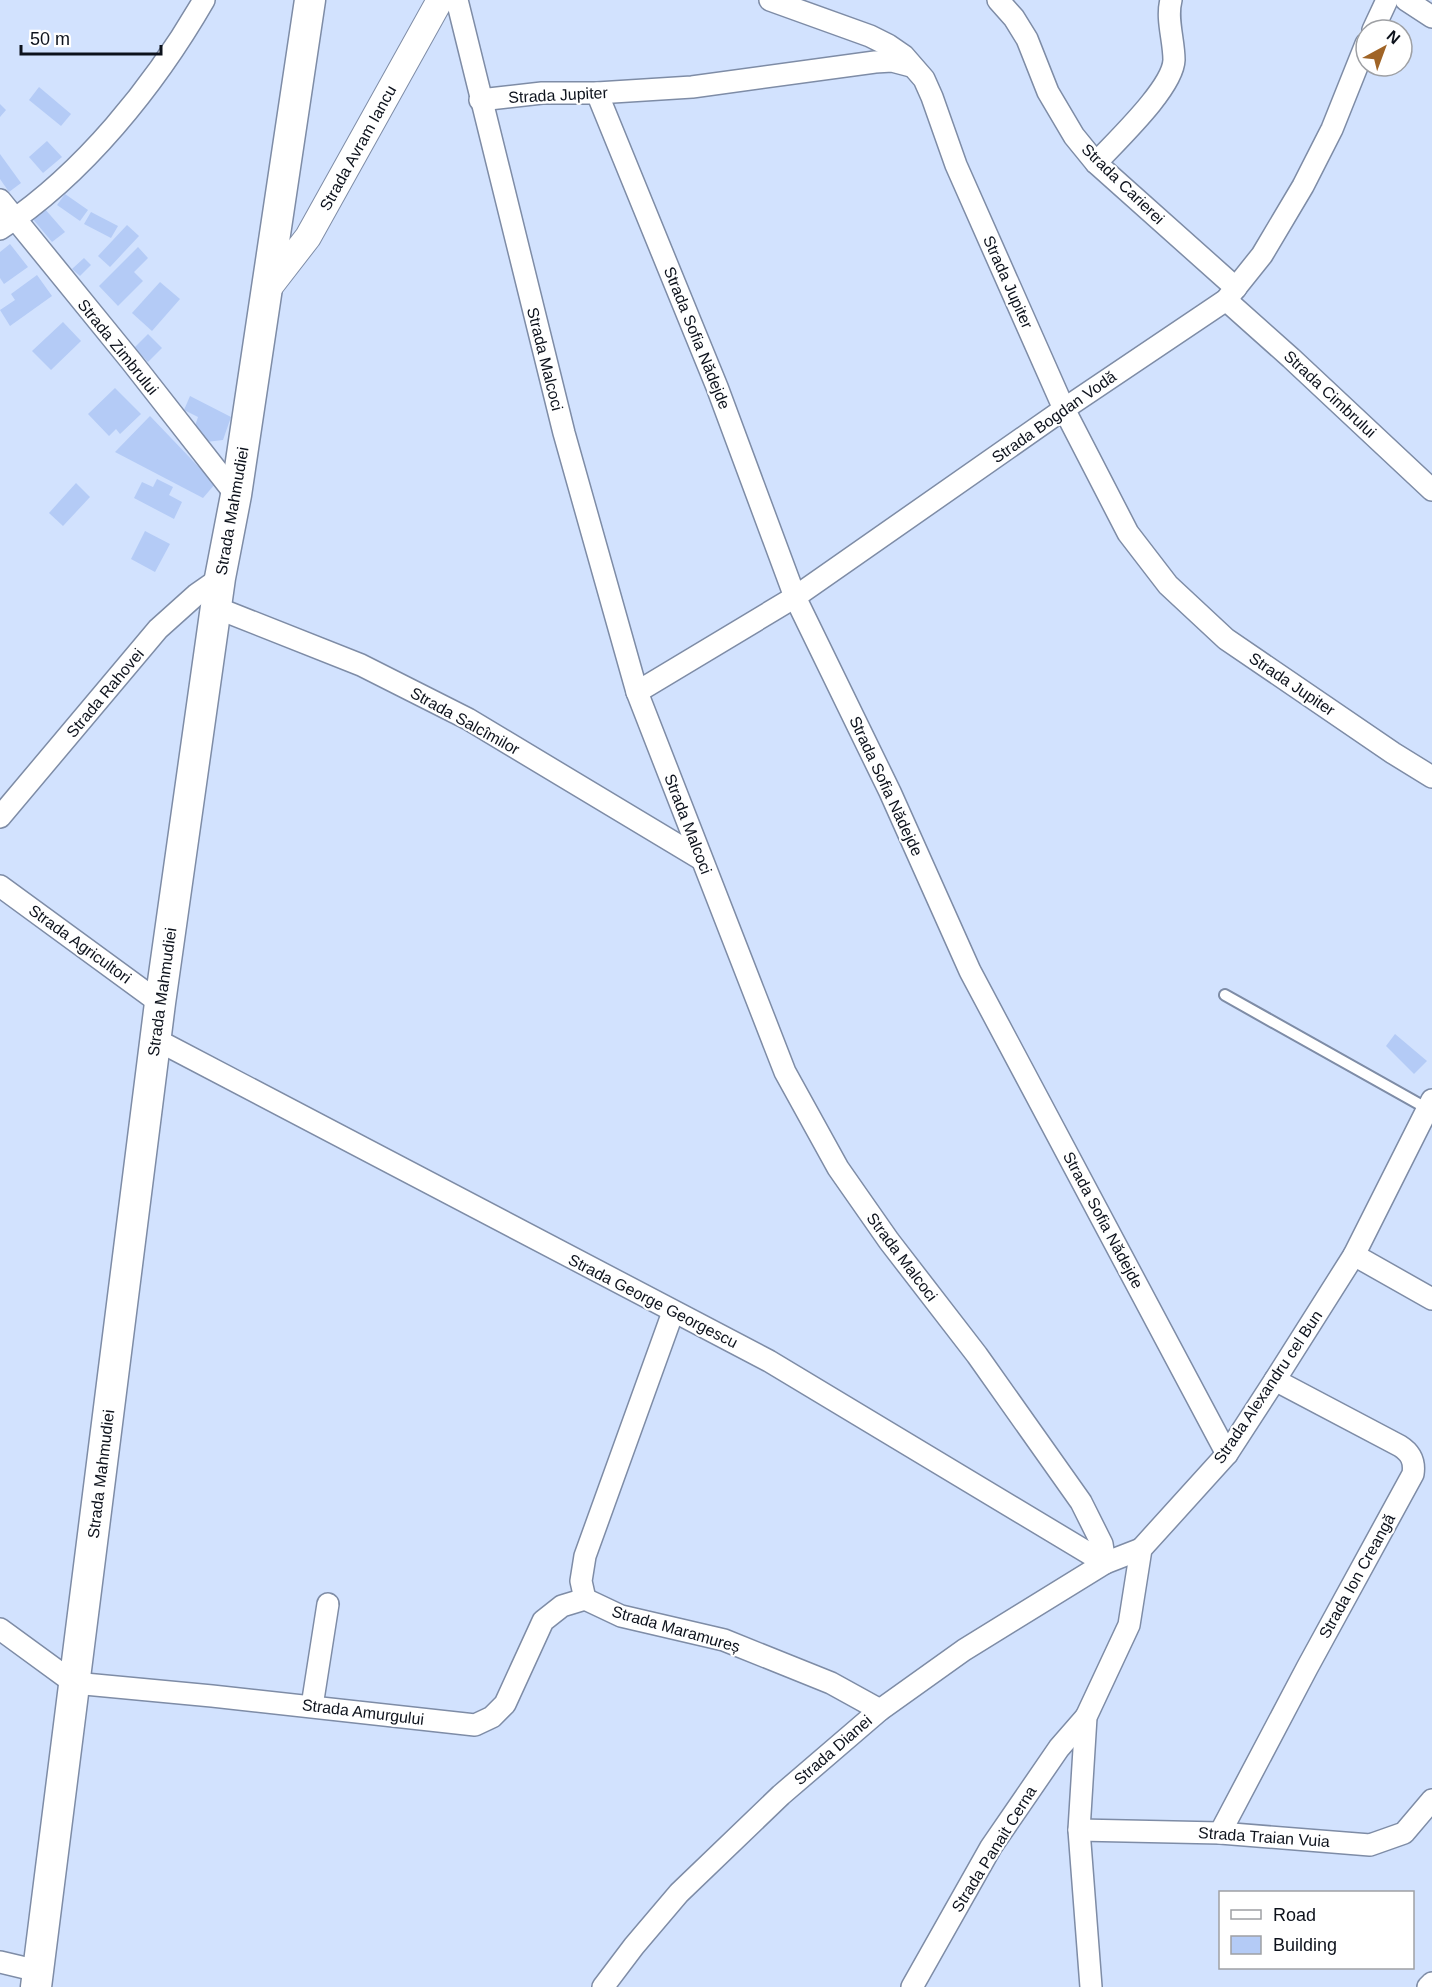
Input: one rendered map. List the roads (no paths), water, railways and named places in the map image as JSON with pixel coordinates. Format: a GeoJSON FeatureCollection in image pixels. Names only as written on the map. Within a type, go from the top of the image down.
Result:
{"type":"FeatureCollection","features":[{"type":"Feature","properties":{"kind":"main road","name":"Strada Mahmudiei"},"geometry":{"type":"LineString","coordinates":[[37,1979],[155,1039],[220,578],[236,495],[310,0]]}},
{"type":"Feature","properties":{"kind":"street"},"geometry":{"type":"LineString","coordinates":[[7,224],[67,176],[131,107],[158,71],[204,0]]}},
{"type":"Feature","properties":{"kind":"street","name":"Strada Avram Iancu"},"geometry":{"type":"LineString","coordinates":[[267,290],[308,237],[440,0]]}},
{"type":"Feature","properties":{"kind":"street","name":"Strada Malcoci"},"geometry":{"type":"LineString","coordinates":[[457,0],[564,433],[637,692],[785,1072],[838,1168],[882,1232],[977,1355],[1081,1502],[1102,1544],[1105,1563]]}},
{"type":"Feature","properties":{"kind":"street"},"geometry":{"type":"LineString","coordinates":[[770,0],[870,36],[904,56],[914,67]]}},
{"type":"Feature","properties":{"kind":"street","name":"Strada Carierei"},"geometry":{"type":"LineString","coordinates":[[998,0],[1014,18],[1027,39],[1048,92],[1074,136],[1096,163],[1231,294]]}},
{"type":"Feature","properties":{"kind":"street"},"geometry":{"type":"LineString","coordinates":[[1096,163],[1158,94],[1169,78],[1174,62],[1169,10],[1171,0]]}},
{"type":"Feature","properties":{"kind":"street"},"geometry":{"type":"LineString","coordinates":[[1379,18],[1387,0]]}},
{"type":"Feature","properties":{"kind":"street"},"geometry":{"type":"LineString","coordinates":[[1406,0],[1432,17]]}},
{"type":"Feature","properties":{"kind":"street","name":"Strada Jupiter"},"geometry":{"type":"LineString","coordinates":[[480,100],[542,93],[597,93],[692,87],[875,62],[902,63],[914,67],[924,79],[932,97],[956,165],[1064,410],[1128,533],[1168,585],[1226,639],[1432,777]]}},
{"type":"Feature","properties":{"kind":"street","name":"Strada Bogdan Vodă"},"geometry":{"type":"LineString","coordinates":[[637,692],[795,597],[1231,294],[1262,255],[1303,186],[1332,129],[1354,74]]}},
{"type":"Feature","properties":{"kind":"street","name":"Strada Sofia Nădejde"},"geometry":{"type":"LineString","coordinates":[[597,93],[717,387],[795,597],[890,792],[970,971],[1227,1454]]}},
{"type":"Feature","properties":{"kind":"street","name":"Strada Zimbrului"},"geometry":{"type":"LineString","coordinates":[[0,200],[7,224],[131,361],[236,495]]}},
{"type":"Feature","properties":{"kind":"street","name":"Strada Cimbrului"},"geometry":{"type":"LineString","coordinates":[[1231,294],[1291,358],[1432,490]]}},
{"type":"Feature","properties":{"kind":"street","name":"Strada Rahovei"},"geometry":{"type":"LineString","coordinates":[[0,817],[158,629],[197,594],[220,578]]}},
{"type":"Feature","properties":{"kind":"street","name":"Strada Salcîmilor"},"geometry":{"type":"LineString","coordinates":[[217,608],[361,665],[468,719],[701,859]]}},
{"type":"Feature","properties":{"kind":"street","name":"Strada Agricultori"},"geometry":{"type":"LineString","coordinates":[[0,886],[160,1003]]}},
{"type":"Feature","properties":{"kind":"street","name":"Strada George Georgescu"},"geometry":{"type":"LineString","coordinates":[[155,1039],[769,1361],[1105,1563]]}},
{"type":"Feature","properties":{"kind":"street","name":"Strada Alexandru cel Bun"},"geometry":{"type":"LineString","coordinates":[[1141,1550],[1227,1454],[1275,1380],[1354,1255],[1430,1104]]}},
{"type":"Feature","properties":{"kind":"street"},"geometry":{"type":"LineString","coordinates":[[1354,1255],[1432,1299]]}},
{"type":"Feature","properties":{"kind":"street"},"geometry":{"type":"LineString","coordinates":[[585,1599],[581,1581],[585,1556],[673,1312]]}},
{"type":"Feature","properties":{"kind":"street","name":"Strada Ion Creangă"},"geometry":{"type":"LineString","coordinates":[[1220,1833],[1413,1474],[1414,1467],[1413,1459],[1408,1451],[1275,1380]]}},
{"type":"Feature","properties":{"kind":"street"},"geometry":{"type":"LineString","coordinates":[[1091,1987],[1079,1830],[1086,1717],[1130,1625],[1141,1550],[1105,1563]]}},
{"type":"Feature","properties":{"kind":"street","name":"Strada Dianei"},"geometry":{"type":"LineString","coordinates":[[603,1987],[679,1893],[781,1795],[879,1710],[964,1650],[1105,1563]]}},
{"type":"Feature","properties":{"kind":"street","name":"Strada Amurgului"},"geometry":{"type":"LineString","coordinates":[[74,1683],[312,1706],[475,1725],[492,1717],[505,1704],[543,1621],[562,1606],[585,1599]]}},
{"type":"Feature","properties":{"kind":"street","name":"Strada Maramureș"},"geometry":{"type":"LineString","coordinates":[[585,1599],[621,1616],[724,1640],[831,1683],[879,1710]]}},
{"type":"Feature","properties":{"kind":"street"},"geometry":{"type":"LineString","coordinates":[[312,1706],[328,1604]]}},
{"type":"Feature","properties":{"kind":"street"},"geometry":{"type":"LineString","coordinates":[[0,1629],[74,1683]]}},
{"type":"Feature","properties":{"kind":"street","name":"Strada Panait Cerna"},"geometry":{"type":"LineString","coordinates":[[912,1987],[991,1847],[1059,1748],[1086,1717]]}},
{"type":"Feature","properties":{"kind":"street","name":"Strada Traian Vuia"},"geometry":{"type":"LineString","coordinates":[[1079,1830],[1220,1833],[1370,1845],[1404,1833],[1432,1800]]}},
{"type":"Feature","properties":{"kind":"street"},"geometry":{"type":"LineString","coordinates":[[0,1962],[37,1979]]}},
{"type":"Feature","properties":{"kind":"street"},"geometry":{"type":"LineString","coordinates":[[1428,1987],[1432,1983]]}},
{"type":"Feature","properties":{"kind":"lane"},"geometry":{"type":"LineString","coordinates":[[1225,995],[1430,1104]]}}]}
